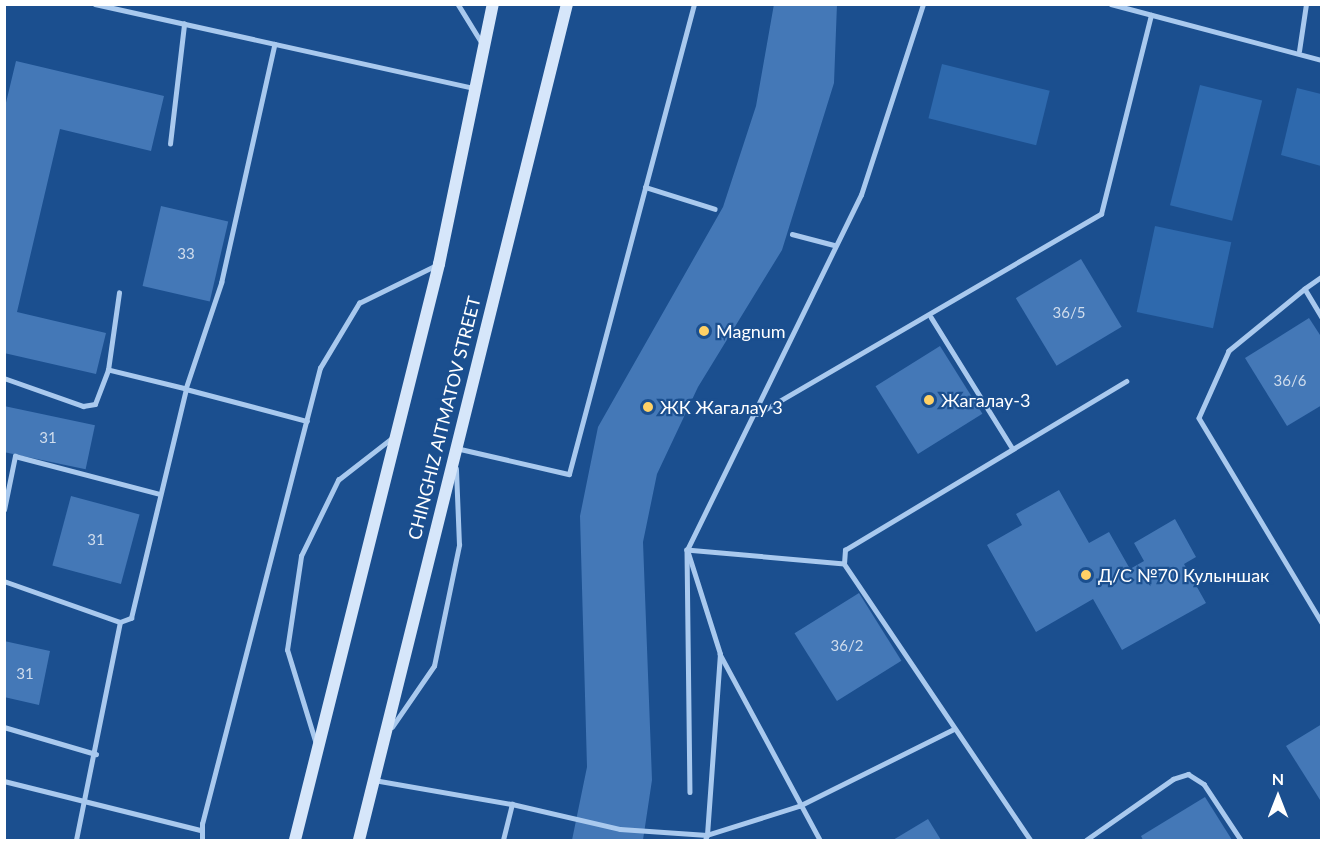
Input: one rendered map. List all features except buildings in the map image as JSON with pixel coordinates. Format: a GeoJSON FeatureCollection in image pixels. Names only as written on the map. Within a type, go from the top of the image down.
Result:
{"type":"FeatureCollection","features":[{"type":"Feature","properties":{"kind":"main road"},"geometry":{"type":"LineString","coordinates":[[295,840],[439,264],[482,44],[493,4]]}},
{"type":"Feature","properties":{"kind":"main road","name":"CHINGHIZ AITMATOV STREET"},"geometry":{"type":"LineString","coordinates":[[359,840],[567,4]]}},
{"type":"Feature","properties":{"kind":"lane"},"geometry":{"type":"LineString","coordinates":[[95,4],[473,88]]}},
{"type":"Feature","properties":{"kind":"lane"},"geometry":{"type":"LineString","coordinates":[[458,4],[482,44]]}},
{"type":"Feature","properties":{"kind":"lane"},"geometry":{"type":"LineString","coordinates":[[385,737],[434,666],[459,545],[455,448],[569,474],[694,4]]}},
{"type":"Feature","properties":{"kind":"lane"},"geometry":{"type":"LineString","coordinates":[[690,792],[687,550],[756,414],[834,245],[861,195],[923,4]]}},
{"type":"Feature","properties":{"kind":"lane"},"geometry":{"type":"LineString","coordinates":[[1111,4],[1299,51],[1322,60]]}},
{"type":"Feature","properties":{"kind":"lane"},"geometry":{"type":"LineString","coordinates":[[1299,51],[1306,4]]}},
{"type":"Feature","properties":{"kind":"lane"},"geometry":{"type":"LineString","coordinates":[[756,414],[931,317],[1101,214],[1151,15]]}},
{"type":"Feature","properties":{"kind":"lane"},"geometry":{"type":"LineString","coordinates":[[170,144],[184,24]]}},
{"type":"Feature","properties":{"kind":"lane"},"geometry":{"type":"LineString","coordinates":[[4,581],[120,622],[131,618],[186,389],[222,282],[275,44]]}},
{"type":"Feature","properties":{"kind":"lane"},"geometry":{"type":"LineString","coordinates":[[645,187],[715,209]]}},
{"type":"Feature","properties":{"kind":"lane"},"geometry":{"type":"LineString","coordinates":[[792,234],[834,245]]}},
{"type":"Feature","properties":{"kind":"lane"},"geometry":{"type":"LineString","coordinates":[[202,840],[201,830],[320,368],[359,303],[439,264]]}},
{"type":"Feature","properties":{"kind":"lane"},"geometry":{"type":"LineString","coordinates":[[1322,277],[1305,288],[1229,351],[1199,418],[1322,623]]}},
{"type":"Feature","properties":{"kind":"lane"},"geometry":{"type":"LineString","coordinates":[[1305,288],[1322,317]]}},
{"type":"Feature","properties":{"kind":"lane"},"geometry":{"type":"LineString","coordinates":[[4,378],[91,406],[98,399],[108,370],[119,293]]}},
{"type":"Feature","properties":{"kind":"lane"},"geometry":{"type":"LineString","coordinates":[[931,317],[1013,449]]}},
{"type":"Feature","properties":{"kind":"lane"},"geometry":{"type":"LineString","coordinates":[[108,370],[307,421]]}},
{"type":"Feature","properties":{"kind":"lane"},"geometry":{"type":"LineString","coordinates":[[1030,840],[844,564],[845,550],[1126,381]]}},
{"type":"Feature","properties":{"kind":"lane"},"geometry":{"type":"LineString","coordinates":[[318,750],[287,650],[301,556],[338,480],[396,435]]}},
{"type":"Feature","properties":{"kind":"lane"},"geometry":{"type":"LineString","coordinates":[[4,510],[15,456],[160,494]]}},
{"type":"Feature","properties":{"kind":"lane"},"geometry":{"type":"LineString","coordinates":[[687,550],[844,564]]}},
{"type":"Feature","properties":{"kind":"lane"},"geometry":{"type":"LineString","coordinates":[[687,550],[720,654],[799,806],[820,840]]}},
{"type":"Feature","properties":{"kind":"lane"},"geometry":{"type":"LineString","coordinates":[[75,840],[96,754],[120,622]]}},
{"type":"Feature","properties":{"kind":"lane"},"geometry":{"type":"LineString","coordinates":[[706,838],[720,654]]}},
{"type":"Feature","properties":{"kind":"lane"},"geometry":{"type":"LineString","coordinates":[[4,727],[96,754]]}},
{"type":"Feature","properties":{"kind":"lane"},"geometry":{"type":"LineString","coordinates":[[374,780],[512,804],[620,829],[706,838],[799,806],[954,729]]}},
{"type":"Feature","properties":{"kind":"lane"},"geometry":{"type":"LineString","coordinates":[[1086,840],[1173,779],[1188,774],[1204,784],[1241,840]]}},
{"type":"Feature","properties":{"kind":"lane"},"geometry":{"type":"LineString","coordinates":[[4,781],[86,798],[201,830]]}},
{"type":"Feature","properties":{"kind":"lane"},"geometry":{"type":"LineString","coordinates":[[503,840],[512,804]]}},
{"type":"Feature","properties":{"kind":"shaded area"},"geometry":{"type":"Polygon","coordinates":[[[942,64],[1050,91],[1036,145],[928,118],[942,64]]]}},
{"type":"Feature","properties":{"kind":"shaded area"},"geometry":{"type":"Polygon","coordinates":[[[1200,85],[1262,100],[1232,221],[1170,205],[1200,85]]]}},
{"type":"Feature","properties":{"kind":"shaded area"},"geometry":{"type":"Polygon","coordinates":[[[1297,88],[1321,94],[1321,166],[1281,155],[1297,88]]]}},
{"type":"Feature","properties":{"kind":"shaded area"},"geometry":{"type":"Polygon","coordinates":[[[1155,226],[1231,242],[1213,328],[1137,312],[1155,226]]]}},
{"type":"Feature","properties":{"kind":"place","name":"Magnum"},"geometry":{"type":"Point","coordinates":[704,331]}},
{"type":"Feature","properties":{"kind":"place","name":"Жагалау-3"},"geometry":{"type":"Point","coordinates":[929,400]}},
{"type":"Feature","properties":{"kind":"place","name":"ЖК Жагалау 3"},"geometry":{"type":"Point","coordinates":[648,407]}},
{"type":"Feature","properties":{"kind":"place","name":"Д/С №70 Кулыншак"},"geometry":{"type":"Point","coordinates":[1086,575]}}]}
